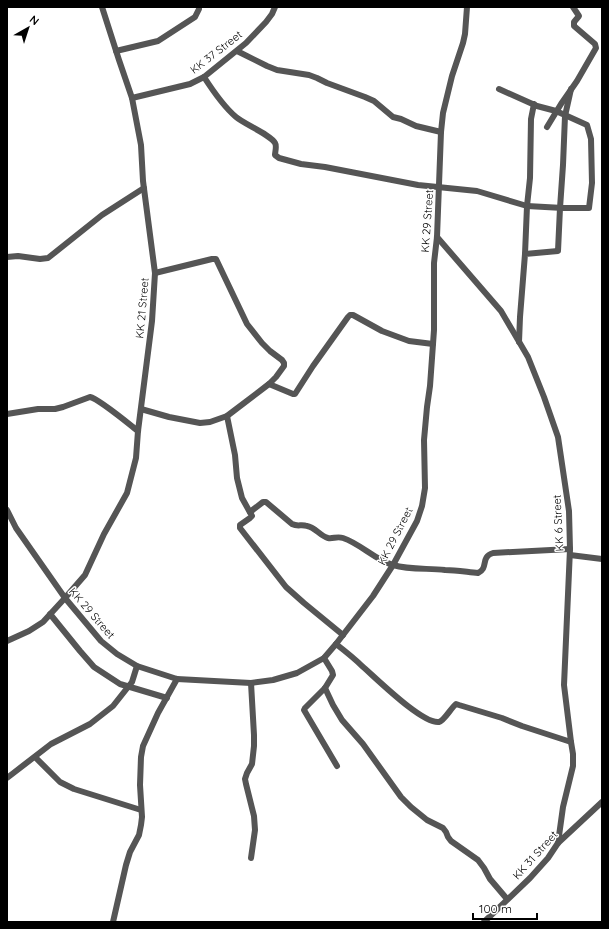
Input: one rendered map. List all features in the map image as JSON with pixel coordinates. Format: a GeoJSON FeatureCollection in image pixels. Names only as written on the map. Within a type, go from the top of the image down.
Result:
{"type":"FeatureCollection","features":[{"type":"Feature","properties":{"kind":"street","name":"KK 21 Street"},"geometry":{"type":"LineString","coordinates":[[7,641],[29,631],[43,622],[85,575],[104,534],[127,493],[136,458],[152,320],[155,273],[140,146],[132,98],[116,51],[104,7]]}},
{"type":"Feature","properties":{"kind":"street"},"geometry":{"type":"LineString","coordinates":[[116,51],[158,41],[195,17],[199,9],[198,7]]}},
{"type":"Feature","properties":{"kind":"street","name":"KK 37 Street"},"geometry":{"type":"LineString","coordinates":[[132,98],[190,84],[204,78],[246,43],[266,22],[275,7]]}},
{"type":"Feature","properties":{"kind":"street","name":"KK 29 Street"},"geometry":{"type":"LineString","coordinates":[[7,510],[16,528],[65,598],[101,641],[117,654],[136,666],[177,678],[251,683],[273,680],[297,673],[324,658],[373,596],[393,565],[417,521],[422,506],[425,488],[424,440],[433,344],[434,263],[440,188],[441,132],[443,113],[452,76],[465,34],[467,7]]}},
{"type":"Feature","properties":{"kind":"street"},"geometry":{"type":"LineString","coordinates":[[547,127],[597,47],[574,26],[574,22],[579,16],[573,7]]}},
{"type":"Feature","properties":{"kind":"street"},"geometry":{"type":"LineString","coordinates":[[237,51],[277,70],[309,75],[365,97],[378,104],[391,116],[423,128],[441,132]]}},
{"type":"Feature","properties":{"kind":"street"},"geometry":{"type":"LineString","coordinates":[[204,78],[216,95],[236,117],[274,142],[276,146],[275,154],[277,157],[300,164],[325,167],[388,180],[440,188],[477,191],[526,206],[589,208],[592,183],[591,139],[587,125],[556,111],[534,104],[499,89]]}},
{"type":"Feature","properties":{"kind":"street"},"geometry":{"type":"LineString","coordinates":[[525,254],[558,252],[565,116],[571,89]]}},
{"type":"Feature","properties":{"kind":"street"},"geometry":{"type":"LineString","coordinates":[[519,342],[525,254],[526,206],[530,178],[531,119],[534,104]]}},
{"type":"Feature","properties":{"kind":"street"},"geometry":{"type":"LineString","coordinates":[[7,257],[18,256],[40,259],[48,258],[102,215],[144,188]]}},
{"type":"Feature","properties":{"kind":"street","name":"KK 6 Street"},"geometry":{"type":"LineString","coordinates":[[437,237],[501,311],[528,357],[558,437],[569,510],[570,552],[564,685],[573,754],[573,766],[563,807],[558,843]]}},
{"type":"Feature","properties":{"kind":"street"},"geometry":{"type":"LineString","coordinates":[[141,409],[169,417],[200,423],[210,422],[226,416],[269,384],[284,366],[282,360],[262,343],[247,324],[216,259],[212,258],[155,273]]}},
{"type":"Feature","properties":{"kind":"street"},"geometry":{"type":"LineString","coordinates":[[269,384],[295,394],[313,366],[350,315],[382,331],[409,341],[433,344]]}},
{"type":"Feature","properties":{"kind":"street"},"geometry":{"type":"LineString","coordinates":[[7,414],[38,409],[56,409],[90,397],[97,400],[138,431]]}},
{"type":"Feature","properties":{"kind":"street"},"geometry":{"type":"LineString","coordinates":[[226,416],[235,455],[237,478],[242,498],[252,516],[240,525],[241,531],[286,587],[343,635]]}},
{"type":"Feature","properties":{"kind":"street"},"geometry":{"type":"LineString","coordinates":[[250,512],[263,502],[266,502],[296,526],[306,525],[329,538],[343,538],[356,544],[377,558],[393,565],[411,568],[478,573],[482,571],[486,557],[493,553],[570,552],[602,559]]}},
{"type":"Feature","properties":{"kind":"street"},"geometry":{"type":"LineString","coordinates":[[50,614],[94,667],[120,684],[167,698]]}},
{"type":"Feature","properties":{"kind":"street"},"geometry":{"type":"LineString","coordinates":[[336,644],[401,701],[424,718],[434,722],[440,722],[456,704],[571,742]]}},
{"type":"Feature","properties":{"kind":"street"},"geometry":{"type":"LineString","coordinates":[[324,658],[333,675],[325,688],[304,710],[337,766]]}},
{"type":"Feature","properties":{"kind":"street"},"geometry":{"type":"LineString","coordinates":[[7,778],[51,744],[90,724],[113,706],[130,686],[136,666]]}},
{"type":"Feature","properties":{"kind":"street"},"geometry":{"type":"LineString","coordinates":[[113,922],[126,865],[130,852],[139,835],[141,825],[140,757],[143,746],[158,713],[177,678]]}},
{"type":"Feature","properties":{"kind":"street"},"geometry":{"type":"LineString","coordinates":[[251,683],[254,746],[251,768],[245,779],[254,816],[255,830],[251,858]]}},
{"type":"Feature","properties":{"kind":"street"},"geometry":{"type":"LineString","coordinates":[[325,688],[342,720],[363,744],[401,797],[411,808],[427,820],[442,828],[451,841],[478,860],[490,879],[507,899]]}},
{"type":"Feature","properties":{"kind":"street"},"geometry":{"type":"LineString","coordinates":[[34,757],[60,782],[74,789],[141,810]]}},
{"type":"Feature","properties":{"kind":"street","name":"KK 31 Street"},"geometry":{"type":"LineString","coordinates":[[484,922],[530,878],[548,858],[558,843],[602,802]]}}]}
